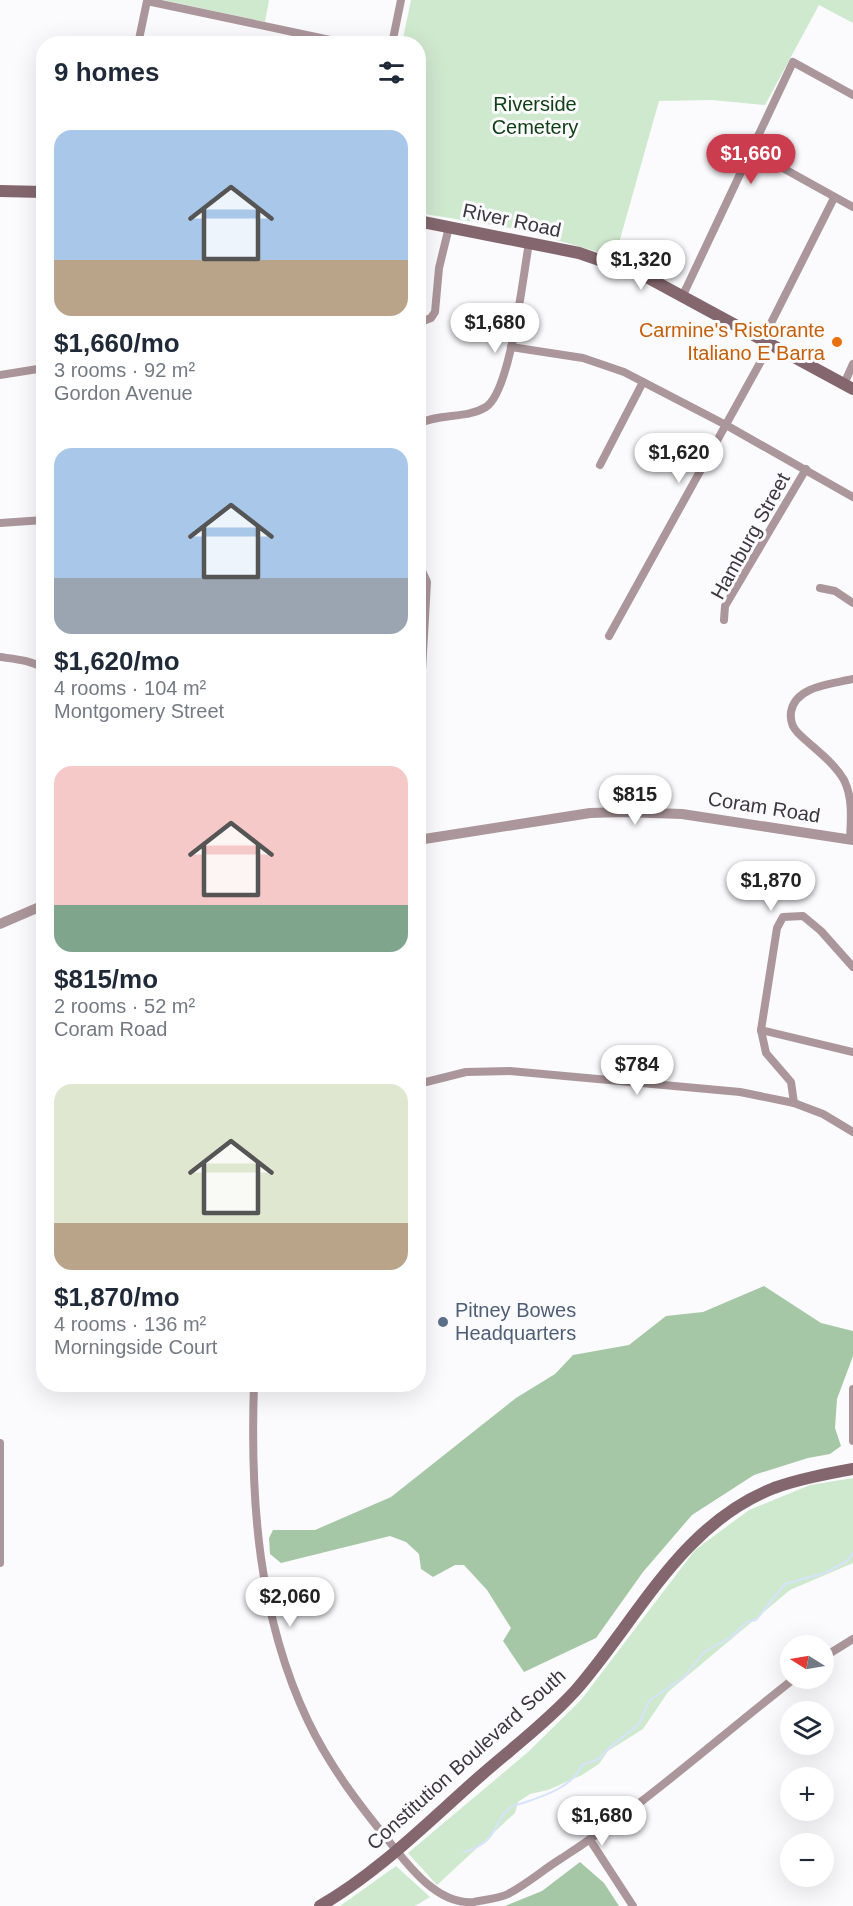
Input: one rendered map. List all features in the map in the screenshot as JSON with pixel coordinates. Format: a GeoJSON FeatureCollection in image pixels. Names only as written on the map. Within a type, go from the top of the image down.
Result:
{"type":"FeatureCollection","features":[{"type":"Feature","properties":{"kind":"main road"},"geometry":{"type":"LineString","coordinates":[[0,191],[36,192]]}},
{"type":"Feature","properties":{"kind":"main road","name":"River Road"},"geometry":{"type":"LineString","coordinates":[[426,223],[579,254],[625,269],[683,295],[848,386]]}},
{"type":"Feature","properties":{"kind":"main road","name":"Constitution Boulevard South"},"geometry":{"type":"LineString","coordinates":[[320,1906],[363,1877],[396,1850],[576,1690],[665,1573],[721,1518],[773,1489],[807,1478],[853,1469]]}},
{"type":"Feature","properties":{"kind":"street"},"geometry":{"type":"LineString","coordinates":[[394,36],[401,0]]}},
{"type":"Feature","properties":{"kind":"street"},"geometry":{"type":"LineString","coordinates":[[140,36],[147,1],[311,36]]}},
{"type":"Feature","properties":{"kind":"street"},"geometry":{"type":"LineString","coordinates":[[683,295],[793,62],[853,95]]}},
{"type":"Feature","properties":{"kind":"street"},"geometry":{"type":"LineString","coordinates":[[752,151],[853,207]]}},
{"type":"Feature","properties":{"kind":"street"},"geometry":{"type":"LineString","coordinates":[[609,636],[726,425],[834,198]]}},
{"type":"Feature","properties":{"kind":"street"},"geometry":{"type":"LineString","coordinates":[[426,320],[431,318],[435,312],[439,268],[449,227]]}},
{"type":"Feature","properties":{"kind":"street"},"geometry":{"type":"LineString","coordinates":[[426,421],[435,417],[477,411],[489,404],[501,387],[511,347],[529,243]]}},
{"type":"Feature","properties":{"kind":"street"},"geometry":{"type":"LineString","coordinates":[[511,347],[594,361],[644,382],[806,469],[853,497]]}},
{"type":"Feature","properties":{"kind":"street"},"geometry":{"type":"LineString","coordinates":[[848,386],[853,364]]}},
{"type":"Feature","properties":{"kind":"street"},"geometry":{"type":"LineString","coordinates":[[0,375],[36,369]]}},
{"type":"Feature","properties":{"kind":"street"},"geometry":{"type":"LineString","coordinates":[[600,465],[644,382]]}},
{"type":"Feature","properties":{"kind":"street","name":"Hamburg Street"},"geometry":{"type":"LineString","coordinates":[[724,620],[725,606],[806,469]]}},
{"type":"Feature","properties":{"kind":"street"},"geometry":{"type":"LineString","coordinates":[[0,523],[36,521]]}},
{"type":"Feature","properties":{"kind":"street"},"geometry":{"type":"LineString","coordinates":[[426,580],[426,600]]}},
{"type":"Feature","properties":{"kind":"street"},"geometry":{"type":"LineString","coordinates":[[820,588],[835,591],[853,603]]}},
{"type":"Feature","properties":{"kind":"street"},"geometry":{"type":"LineString","coordinates":[[0,657],[36,664]]}},
{"type":"Feature","properties":{"kind":"street"},"geometry":{"type":"LineString","coordinates":[[851,840],[851,800],[844,780],[828,760],[795,730],[791,717],[794,703],[800,695],[810,690],[853,679]]}},
{"type":"Feature","properties":{"kind":"street","name":"Coram Road"},"geometry":{"type":"LineString","coordinates":[[426,839],[590,813],[624,812],[682,814],[851,840]]}},
{"type":"Feature","properties":{"kind":"street"},"geometry":{"type":"LineString","coordinates":[[0,924],[36,908]]}},
{"type":"Feature","properties":{"kind":"street"},"geometry":{"type":"LineString","coordinates":[[794,1103],[791,1082],[766,1053],[761,1030],[777,928],[783,917],[803,916],[821,931],[853,968]]}},
{"type":"Feature","properties":{"kind":"street"},"geometry":{"type":"LineString","coordinates":[[761,1030],[853,1052]]}},
{"type":"Feature","properties":{"kind":"street"},"geometry":{"type":"LineString","coordinates":[[426,1082],[466,1072],[510,1071],[740,1092],[794,1103],[822,1114],[853,1132]]}},
{"type":"Feature","properties":{"kind":"street"},"geometry":{"type":"LineString","coordinates":[[853,1389],[853,1441]]}},
{"type":"Feature","properties":{"kind":"street"},"geometry":{"type":"LineString","coordinates":[[254,1392],[254,1514],[260,1560],[286,1661],[308,1722],[338,1775],[396,1850],[428,1885],[453,1899],[472,1902],[507,1895],[591,1840],[781,1689]]}},
{"type":"Feature","properties":{"kind":"street"},"geometry":{"type":"LineString","coordinates":[[0,1443],[0,1563]]}},
{"type":"Feature","properties":{"kind":"street"},"geometry":{"type":"LineString","coordinates":[[834,1651],[853,1639]]}},
{"type":"Feature","properties":{"kind":"street"},"geometry":{"type":"LineString","coordinates":[[591,1840],[633,1906]]}},
{"type":"Feature","properties":{"kind":"green space"},"geometry":{"type":"Polygon","coordinates":[[[163,0],[269,0],[265,22],[163,0]]]}},
{"type":"Feature","properties":{"kind":"green space","name":"Riverside Cemetery"},"geometry":{"type":"Polygon","coordinates":[[[411,0],[853,0],[853,23],[819,5],[765,105],[712,100],[659,101],[615,257],[522,230],[426,214],[426,36],[403,36],[411,0]]]}},
{"type":"Feature","properties":{"kind":"green space"},"geometry":{"type":"Polygon","coordinates":[[[764,1286],[821,1323],[853,1331],[853,1356],[837,1399],[835,1428],[841,1446],[830,1454],[808,1458],[754,1475],[692,1515],[643,1572],[596,1638],[524,1672],[503,1641],[511,1628],[487,1590],[464,1565],[455,1565],[433,1577],[421,1569],[419,1554],[406,1542],[390,1536],[281,1563],[270,1554],[269,1538],[273,1530],[315,1530],[391,1497],[516,1398],[555,1374],[573,1355],[629,1345],[666,1316],[703,1312],[764,1286]]]}},
{"type":"Feature","properties":{"kind":"green space"},"geometry":{"type":"Polygon","coordinates":[[[853,1478],[853,1563],[790,1590],[668,1692],[643,1729],[608,1751],[599,1764],[582,1775],[548,1790],[530,1794],[518,1802],[515,1813],[437,1885],[408,1853],[528,1752],[581,1700],[695,1550],[749,1510],[810,1485],[853,1478]]]}},
{"type":"Feature","properties":{"kind":"green space"},"geometry":{"type":"Polygon","coordinates":[[[580,1862],[604,1883],[619,1906],[505,1906],[542,1891],[580,1862]]]}},
{"type":"Feature","properties":{"kind":"green space"},"geometry":{"type":"Polygon","coordinates":[[[396,1866],[430,1897],[415,1906],[340,1906],[396,1866]]]}},
{"type":"Feature","properties":{"kind":"waterway"},"geometry":{"type":"LineString","coordinates":[[464,1852],[485,1842],[501,1818],[513,1806],[558,1789],[572,1779],[582,1765],[599,1759],[639,1724],[649,1701],[685,1676],[704,1652],[731,1637],[747,1622],[756,1620],[785,1584],[825,1573],[847,1561],[853,1553]]}},
{"type":"Feature","properties":{"kind":"place","name":"Carmine's Ristorante Italiano E Barra"},"geometry":{"type":"Point","coordinates":[837,342]}},
{"type":"Feature","properties":{"kind":"place","name":"Pitney Bowes Headquarters"},"geometry":{"type":"Point","coordinates":[443,1322]}}]}
